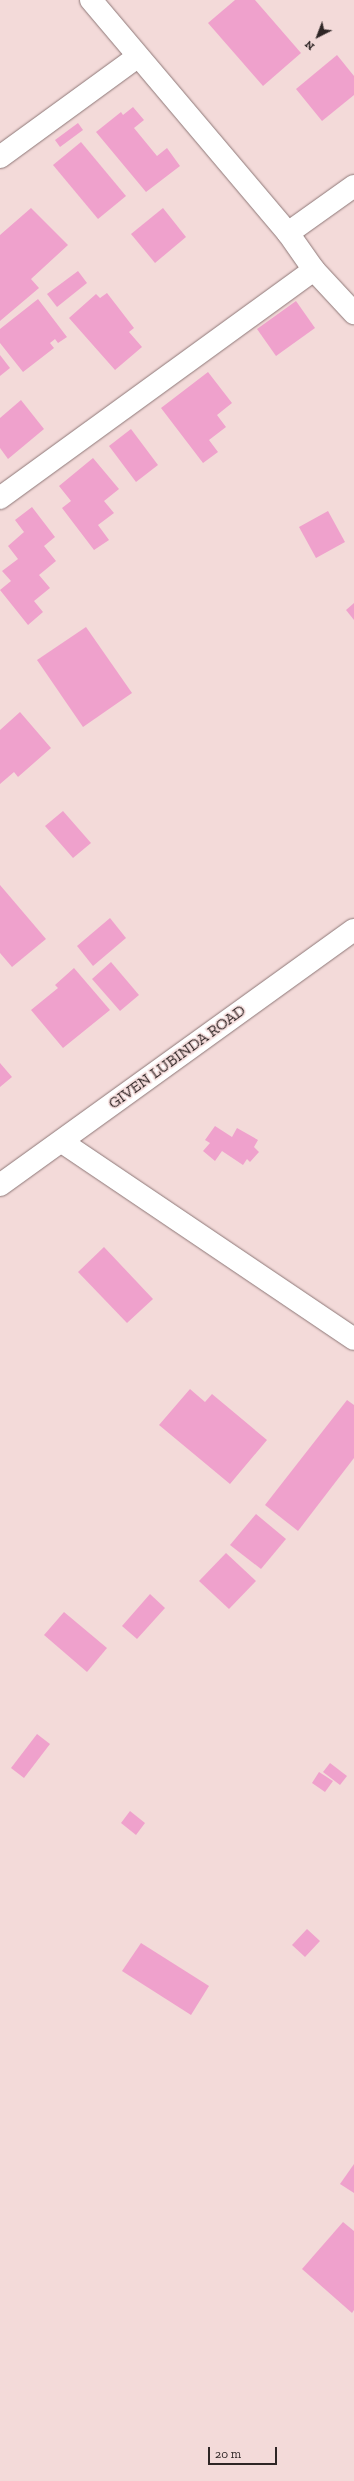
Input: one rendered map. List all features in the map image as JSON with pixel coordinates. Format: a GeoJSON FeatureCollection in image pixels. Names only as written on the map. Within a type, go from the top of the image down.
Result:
{"type":"FeatureCollection","features":[{"type":"Feature","properties":{"kind":"street"},"geometry":{"type":"LineString","coordinates":[[91,0],[137,57],[288,233],[314,270],[354,313]]}},
{"type":"Feature","properties":{"kind":"street"},"geometry":{"type":"LineString","coordinates":[[0,157],[137,57]]}},
{"type":"Feature","properties":{"kind":"street"},"geometry":{"type":"LineString","coordinates":[[288,233],[354,186]]}},
{"type":"Feature","properties":{"kind":"street"},"geometry":{"type":"LineString","coordinates":[[0,498],[314,270]]}},
{"type":"Feature","properties":{"kind":"street","name":"GIVEN LUBINDA ROAD"},"geometry":{"type":"LineString","coordinates":[[5,1174],[62,1142],[354,930]]}},
{"type":"Feature","properties":{"kind":"street"},"geometry":{"type":"LineString","coordinates":[[62,1142],[354,1339]]}},
{"type":"Feature","properties":{"kind":"building"},"geometry":{"type":"Polygon","coordinates":[[[235,0],[255,0],[301,53],[263,86],[208,23],[235,0]]]}},
{"type":"Feature","properties":{"kind":"building"},"geometry":{"type":"Polygon","coordinates":[[[337,55],[354,76],[354,95],[322,121],[296,89],[337,55]]]}},
{"type":"Feature","properties":{"kind":"building"},"geometry":{"type":"Polygon","coordinates":[[[133,107],[144,120],[134,128],[157,156],[167,148],[180,166],[146,192],[96,132],[121,112],[123,115],[133,107]]]}},
{"type":"Feature","properties":{"kind":"building"},"geometry":{"type":"Polygon","coordinates":[[[78,123],[83,130],[60,147],[55,140],[78,123]]]}},
{"type":"Feature","properties":{"kind":"building"},"geometry":{"type":"Polygon","coordinates":[[[81,142],[126,196],[98,219],[53,165],[81,142]]]}},
{"type":"Feature","properties":{"kind":"building"},"geometry":{"type":"Polygon","coordinates":[[[31,208],[68,245],[31,279],[39,288],[0,321],[0,235],[31,208]]]}},
{"type":"Feature","properties":{"kind":"building"},"geometry":{"type":"Polygon","coordinates":[[[163,208],[186,237],[155,263],[131,234],[163,208]]]}},
{"type":"Feature","properties":{"kind":"building"},"geometry":{"type":"Polygon","coordinates":[[[78,271],[87,283],[57,307],[47,294],[78,271]]]}},
{"type":"Feature","properties":{"kind":"building"},"geometry":{"type":"Polygon","coordinates":[[[107,293],[134,328],[129,332],[142,347],[115,370],[69,318],[96,294],[100,298],[107,293]]]}},
{"type":"Feature","properties":{"kind":"building"},"geometry":{"type":"Polygon","coordinates":[[[38,299],[67,337],[58,343],[55,339],[50,343],[54,348],[23,372],[0,343],[0,329],[38,299]]]}},
{"type":"Feature","properties":{"kind":"building"},"geometry":{"type":"Polygon","coordinates":[[[296,301],[315,328],[276,356],[257,329],[296,301]]]}},
{"type":"Feature","properties":{"kind":"building"},"geometry":{"type":"Polygon","coordinates":[[[0,355],[10,368],[0,376],[0,355]]]}},
{"type":"Feature","properties":{"kind":"building"},"geometry":{"type":"Polygon","coordinates":[[[208,372],[232,403],[217,415],[226,427],[209,440],[218,452],[203,463],[161,408],[208,372]]]}},
{"type":"Feature","properties":{"kind":"building"},"geometry":{"type":"Polygon","coordinates":[[[21,400],[44,429],[8,459],[0,448],[0,418],[21,400]]]}},
{"type":"Feature","properties":{"kind":"building"},"geometry":{"type":"Polygon","coordinates":[[[131,429],[158,465],[136,482],[109,446],[131,429]]]}},
{"type":"Feature","properties":{"kind":"building"},"geometry":{"type":"Polygon","coordinates":[[[93,458],[119,489],[104,501],[114,513],[98,525],[109,540],[94,550],[62,508],[71,501],[59,486],[93,458]]]}},
{"type":"Feature","properties":{"kind":"building"},"geometry":{"type":"Polygon","coordinates":[[[32,507],[55,537],[44,546],[56,561],[39,575],[50,588],[34,601],[43,612],[28,625],[0,590],[11,581],[2,571],[18,559],[8,546],[24,532],[15,520],[32,507]]]}},
{"type":"Feature","properties":{"kind":"building"},"geometry":{"type":"Polygon","coordinates":[[[328,511],[345,542],[316,558],[299,527],[328,511]]]}},
{"type":"Feature","properties":{"kind":"building"},"geometry":{"type":"Polygon","coordinates":[[[354,603],[354,620],[346,610],[354,603]]]}},
{"type":"Feature","properties":{"kind":"building"},"geometry":{"type":"Polygon","coordinates":[[[86,627],[132,693],[83,727],[37,660],[86,627]]]}},
{"type":"Feature","properties":{"kind":"building"},"geometry":{"type":"Polygon","coordinates":[[[20,712],[51,748],[18,777],[14,772],[0,784],[0,730],[20,712]]]}},
{"type":"Feature","properties":{"kind":"building"},"geometry":{"type":"Polygon","coordinates":[[[63,811],[91,843],[73,858],[45,826],[63,811]]]}},
{"type":"Feature","properties":{"kind":"building"},"geometry":{"type":"Polygon","coordinates":[[[0,885],[46,939],[12,967],[0,953],[0,885]]]}},
{"type":"Feature","properties":{"kind":"building"},"geometry":{"type":"Polygon","coordinates":[[[110,918],[126,938],[93,966],[77,946],[110,918]]]}},
{"type":"Feature","properties":{"kind":"building"},"geometry":{"type":"Polygon","coordinates":[[[111,962],[139,995],[120,1011],[92,979],[111,962]]]}},
{"type":"Feature","properties":{"kind":"building"},"geometry":{"type":"Polygon","coordinates":[[[74,968],[110,1010],[63,1048],[31,1010],[58,988],[55,985],[74,968]]]}},
{"type":"Feature","properties":{"kind":"building"},"geometry":{"type":"Polygon","coordinates":[[[0,1063],[12,1077],[0,1087],[0,1063]]]}},
{"type":"Feature","properties":{"kind":"building"},"geometry":{"type":"Polygon","coordinates":[[[215,1126],[232,1137],[237,1128],[258,1140],[254,1147],[259,1152],[250,1162],[247,1159],[243,1165],[222,1151],[215,1161],[203,1151],[210,1143],[205,1140],[215,1126]]]}},
{"type":"Feature","properties":{"kind":"building"},"geometry":{"type":"Polygon","coordinates":[[[104,1247],[153,1299],[127,1323],[78,1272],[104,1247]]]}},
{"type":"Feature","properties":{"kind":"building"},"geometry":{"type":"Polygon","coordinates":[[[190,1389],[205,1402],[212,1394],[267,1440],[230,1484],[159,1425],[190,1389]]]}},
{"type":"Feature","properties":{"kind":"building"},"geometry":{"type":"Polygon","coordinates":[[[347,1400],[354,1405],[354,1458],[298,1531],[265,1505],[347,1400]]]}},
{"type":"Feature","properties":{"kind":"building"},"geometry":{"type":"Polygon","coordinates":[[[256,1514],[286,1539],[261,1569],[230,1545],[256,1514]]]}},
{"type":"Feature","properties":{"kind":"building"},"geometry":{"type":"Polygon","coordinates":[[[226,1553],[256,1581],[229,1609],[199,1581],[226,1553]]]}},
{"type":"Feature","properties":{"kind":"building"},"geometry":{"type":"Polygon","coordinates":[[[150,1594],[165,1608],[137,1639],[122,1626],[150,1594]]]}},
{"type":"Feature","properties":{"kind":"building"},"geometry":{"type":"Polygon","coordinates":[[[64,1612],[107,1648],[87,1672],[44,1635],[64,1612]]]}},
{"type":"Feature","properties":{"kind":"building"},"geometry":{"type":"Polygon","coordinates":[[[37,1734],[50,1744],[24,1778],[11,1768],[37,1734]]]}},
{"type":"Feature","properties":{"kind":"building"},"geometry":{"type":"Polygon","coordinates":[[[330,1763],[347,1776],[340,1785],[323,1772],[330,1763]]]}},
{"type":"Feature","properties":{"kind":"building"},"geometry":{"type":"Polygon","coordinates":[[[319,1772],[333,1781],[325,1792],[312,1783],[319,1772]]]}},
{"type":"Feature","properties":{"kind":"building"},"geometry":{"type":"Polygon","coordinates":[[[130,1811],[145,1823],[136,1835],[121,1823],[130,1811]]]}},
{"type":"Feature","properties":{"kind":"building"},"geometry":{"type":"Polygon","coordinates":[[[307,1929],[320,1941],[305,1957],[292,1945],[307,1929]]]}},
{"type":"Feature","properties":{"kind":"building"},"geometry":{"type":"Polygon","coordinates":[[[141,1943],[209,1986],[191,2015],[122,1971],[141,1943]]]}},
{"type":"Feature","properties":{"kind":"building"},"geometry":{"type":"Polygon","coordinates":[[[354,2164],[354,2193],[340,2184],[354,2164]]]}},
{"type":"Feature","properties":{"kind":"building"},"geometry":{"type":"Polygon","coordinates":[[[343,2222],[354,2231],[354,2310],[352,2313],[302,2269],[343,2222]]]}}]}
